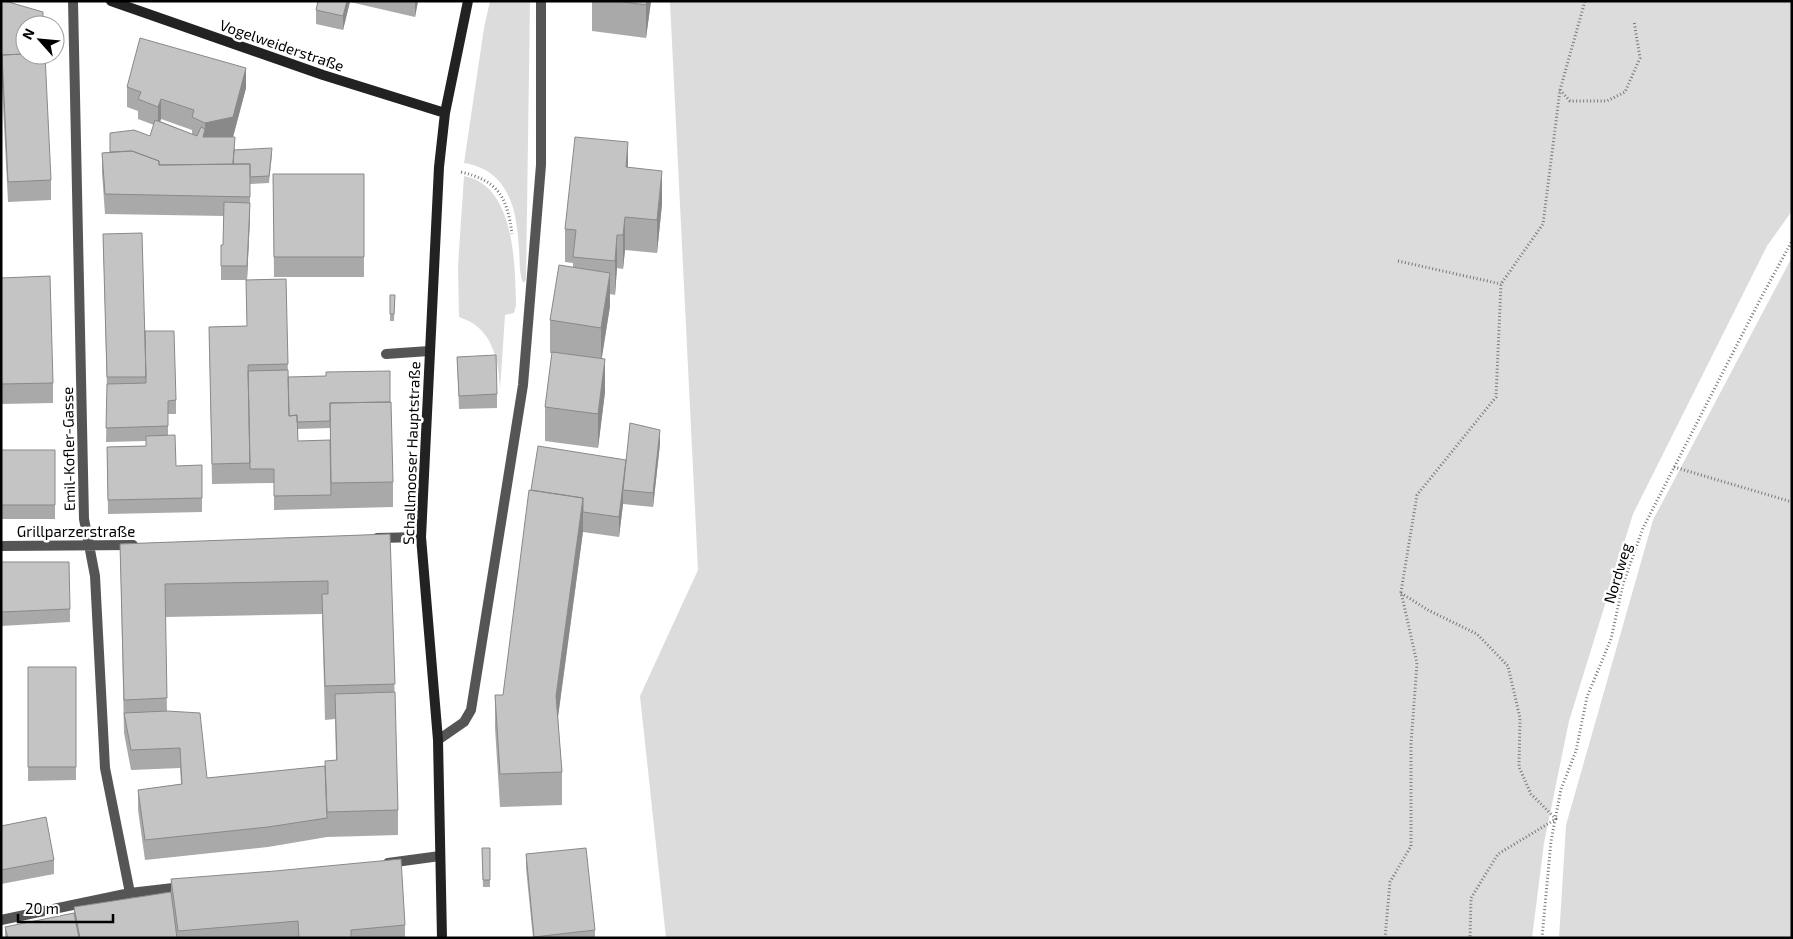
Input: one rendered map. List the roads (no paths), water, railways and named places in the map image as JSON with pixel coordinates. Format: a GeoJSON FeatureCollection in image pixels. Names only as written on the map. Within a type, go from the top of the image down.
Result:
{"type":"FeatureCollection","features":[{"type":"Feature","properties":{"kind":"street","name":"Emil-Kofler-Gasse"},"geometry":{"type":"LineString","coordinates":[[73,1],[84,519],[95,576],[105,768],[130,894]]}},
{"type":"Feature","properties":{"kind":"street","name":"Vogelweiderstraße"},"geometry":{"type":"LineString","coordinates":[[111,1],[323,75],[445,113]]}},
{"type":"Feature","properties":{"kind":"street","name":"Schallmooser Hauptstraße"},"geometry":{"type":"LineString","coordinates":[[442,938],[438,740],[421,537],[439,167],[445,113],[468,1]]}},
{"type":"Feature","properties":{"kind":"street"},"geometry":{"type":"LineString","coordinates":[[438,740],[464,722],[471,710],[522,385],[541,165],[541,1]]}},
{"type":"Feature","properties":{"kind":"street"},"geometry":{"type":"LineString","coordinates":[[386,354],[429,351]]}},
{"type":"Feature","properties":{"kind":"street"},"geometry":{"type":"LineString","coordinates":[[363,539],[421,537]]}},
{"type":"Feature","properties":{"kind":"street","name":"Grillparzerstraße"},"geometry":{"type":"LineString","coordinates":[[1,546],[144,545]]}},
{"type":"Feature","properties":{"kind":"street"},"geometry":{"type":"LineString","coordinates":[[378,864],[440,856]]}},
{"type":"Feature","properties":{"kind":"street"},"geometry":{"type":"LineString","coordinates":[[1,920],[130,894],[189,886]]}}]}
